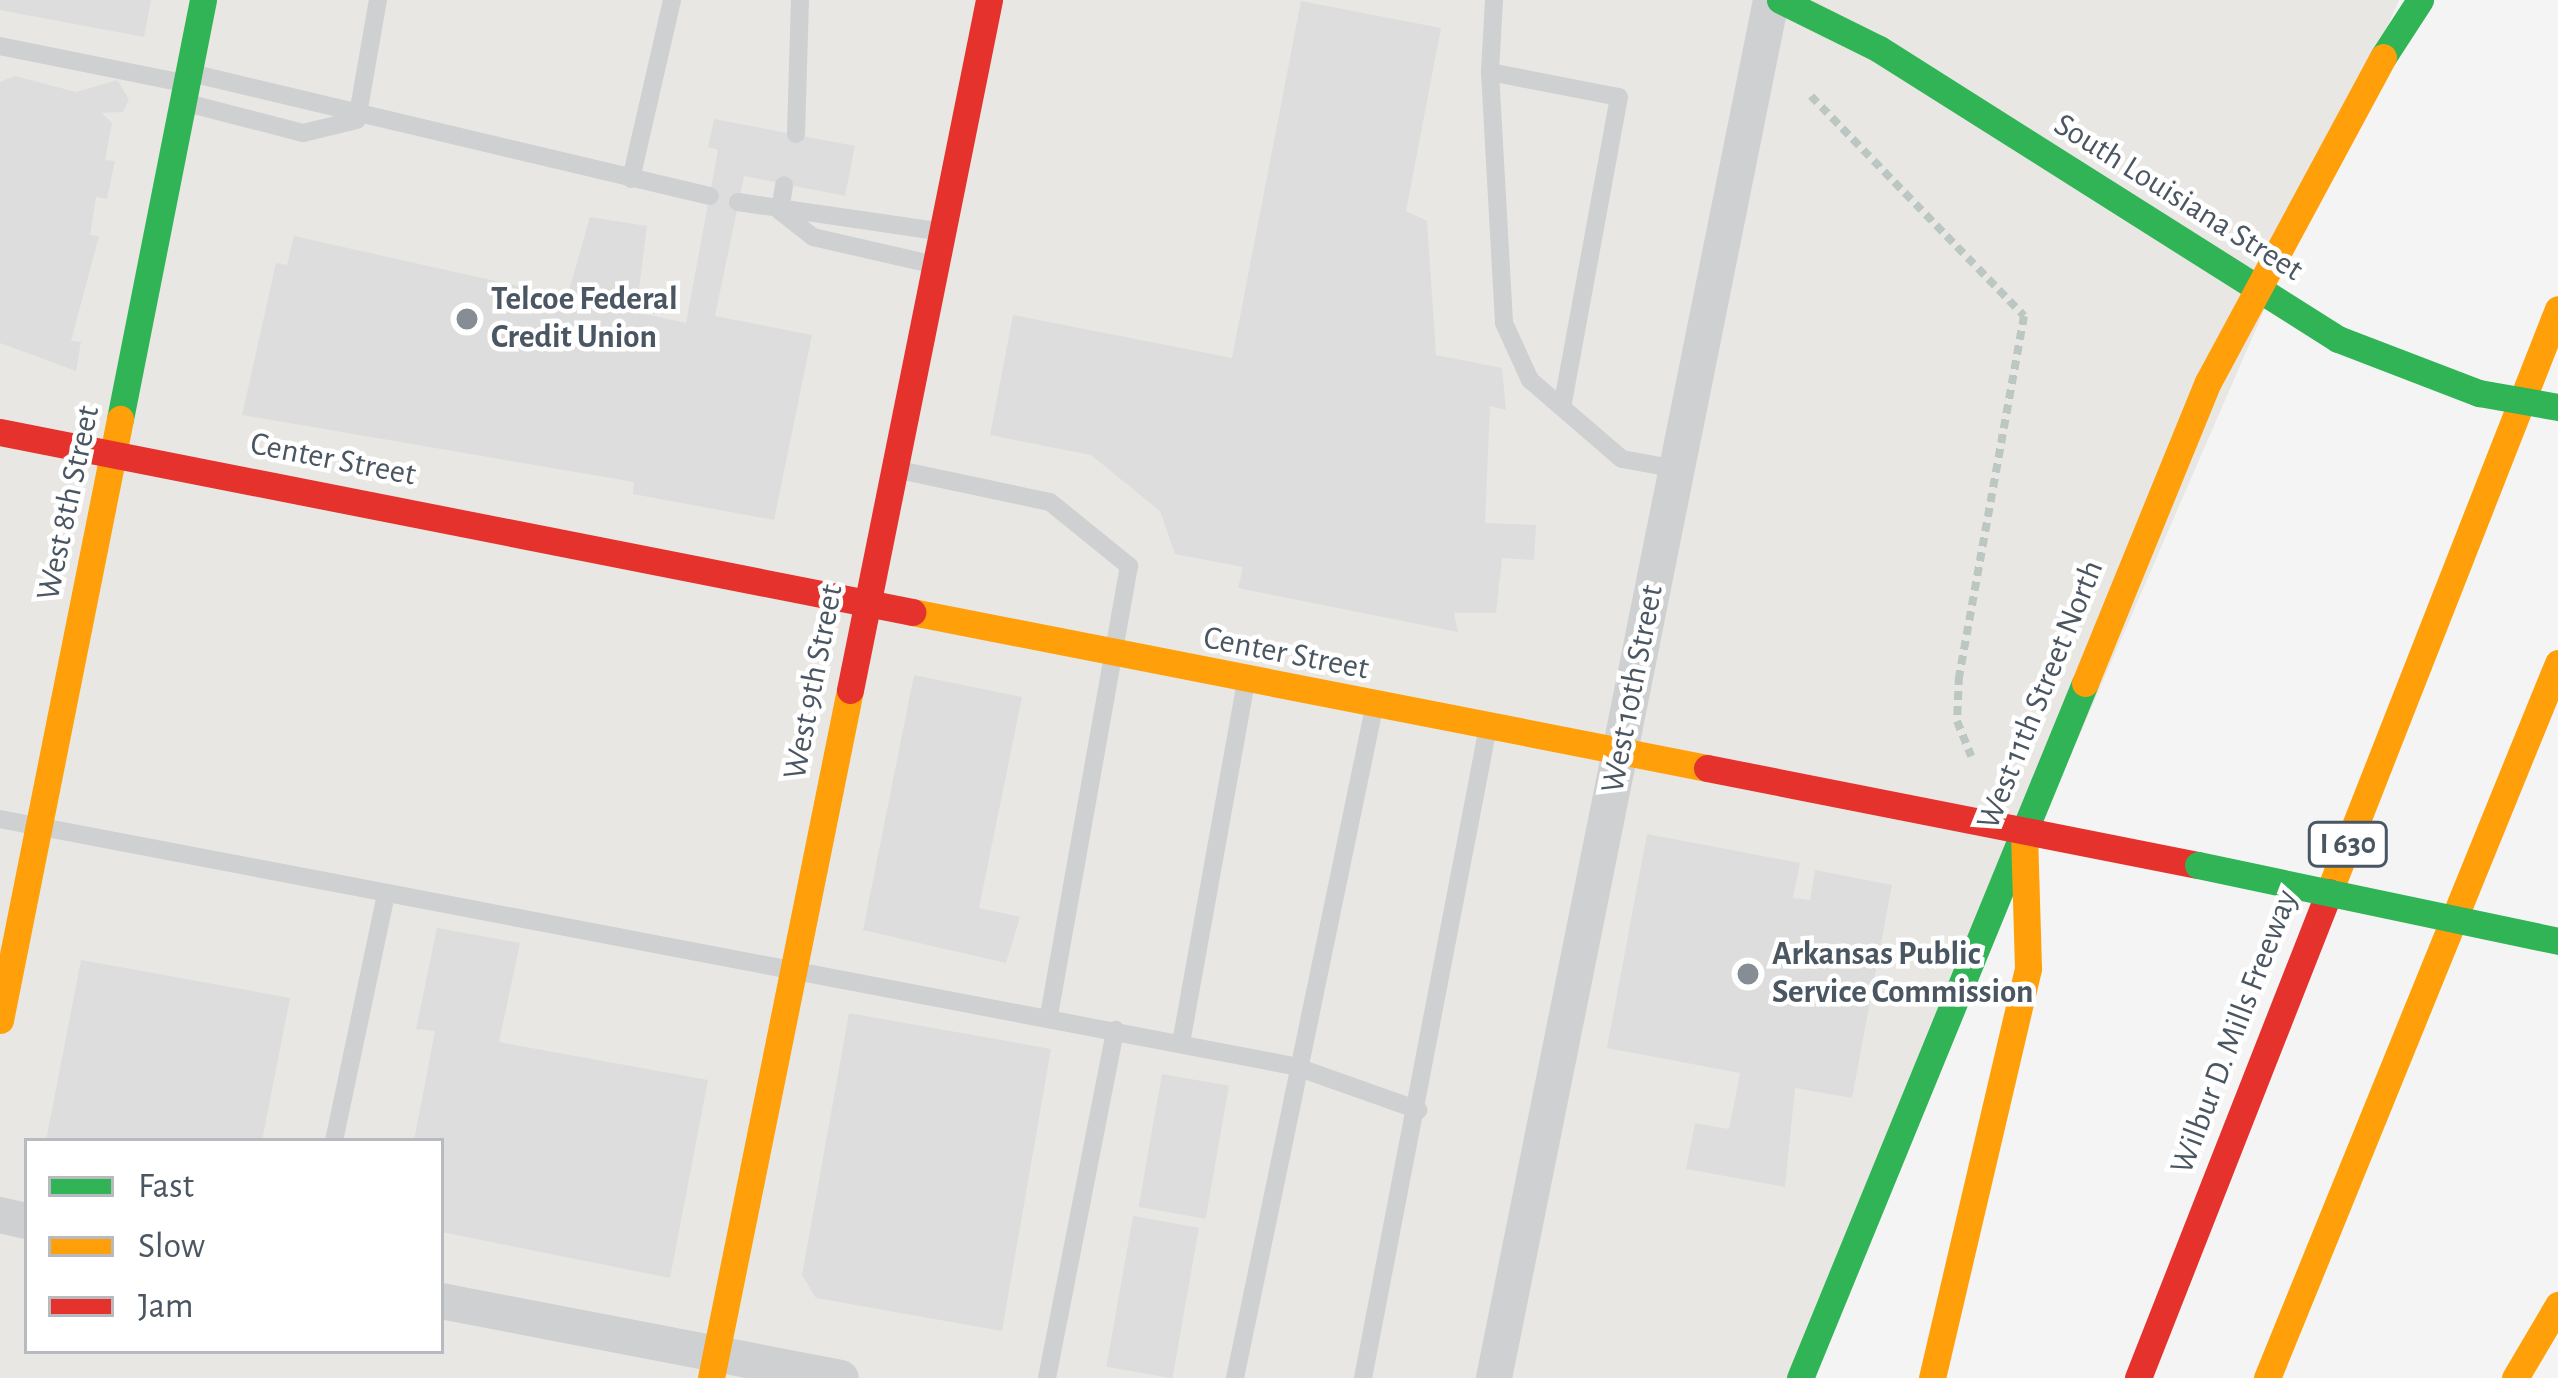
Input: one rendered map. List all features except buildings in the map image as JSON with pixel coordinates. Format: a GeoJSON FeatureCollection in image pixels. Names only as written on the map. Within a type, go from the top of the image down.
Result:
{"type":"FeatureCollection","features":[{"type":"Feature","properties":{"kind":"main road","name":"West 8th Street"},"geometry":{"type":"LineString","coordinates":[[0,1020],[203,0]]}},
{"type":"Feature","properties":{"kind":"main road","name":"West 9th Street"},"geometry":{"type":"LineString","coordinates":[[713,1367],[989,0]]}},
{"type":"Feature","properties":{"kind":"main road","name":"South Louisiana Street"},"geometry":{"type":"LineString","coordinates":[[1780,0],[1879,49],[2252,292],[2338,339],[2479,393],[2558,406]]}},
{"type":"Feature","properties":{"kind":"main road"},"geometry":{"type":"LineString","coordinates":[[2381,0],[2384,57]]}},
{"type":"Feature","properties":{"kind":"main road","name":"West 11th Street North"},"geometry":{"type":"LineString","coordinates":[[1800,1378],[2252,292],[2420,0]]}},
{"type":"Feature","properties":{"kind":"main road","name":"Wilbur D. Mills Freeway"},"geometry":{"type":"LineString","coordinates":[[2138,1378],[2558,309]]}},
{"type":"Feature","properties":{"kind":"main road","name":"Center Street"},"geometry":{"type":"LineString","coordinates":[[0,432],[1487,732],[2198,865],[2558,941]]}},
{"type":"Feature","properties":{"kind":"main road"},"geometry":{"type":"LineString","coordinates":[[2267,1378],[2558,663]]}},
{"type":"Feature","properties":{"kind":"main road"},"geometry":{"type":"LineString","coordinates":[[1932,1378],[2028,968],[2024,832]]}},
{"type":"Feature","properties":{"kind":"main road"},"geometry":{"type":"LineString","coordinates":[[2516,1378],[2558,1305]]}},
{"type":"Feature","properties":{"kind":"street","name":"West 10th Street"},"geometry":{"type":"LineString","coordinates":[[1494,1378],[1771,0]]}},
{"type":"Feature","properties":{"kind":"street"},"geometry":{"type":"LineString","coordinates":[[444,1302],[713,1367],[841,1378]]}},
{"type":"Feature","properties":{"kind":"lane"},"geometry":{"type":"LineString","coordinates":[[357,120],[378,0]]}},
{"type":"Feature","properties":{"kind":"lane"},"geometry":{"type":"LineString","coordinates":[[631,178],[672,0]]}},
{"type":"Feature","properties":{"kind":"lane"},"geometry":{"type":"LineString","coordinates":[[796,134],[800,0]]}},
{"type":"Feature","properties":{"kind":"lane"},"geometry":{"type":"LineString","coordinates":[[1494,0],[1490,72],[1504,323],[1530,380],[1622,459],[1677,469]]}},
{"type":"Feature","properties":{"kind":"lane"},"geometry":{"type":"LineString","coordinates":[[0,46],[710,196]]}},
{"type":"Feature","properties":{"kind":"lane"},"geometry":{"type":"LineString","coordinates":[[1490,72],[1619,97],[1562,407]]}},
{"type":"Feature","properties":{"kind":"lane"},"geometry":{"type":"LineString","coordinates":[[185,86],[303,133],[357,120]]}},
{"type":"Feature","properties":{"kind":"lane"},"geometry":{"type":"LineString","coordinates":[[780,211],[784,184]]}},
{"type":"Feature","properties":{"kind":"lane"},"geometry":{"type":"LineString","coordinates":[[738,202],[780,211],[815,207],[942,232]]}},
{"type":"Feature","properties":{"kind":"lane"},"geometry":{"type":"LineString","coordinates":[[780,211],[813,237],[935,265]]}},
{"type":"Feature","properties":{"kind":"lane"},"geometry":{"type":"LineString","coordinates":[[894,470],[1050,502],[1097,530],[1129,566],[1049,1016]]}},
{"type":"Feature","properties":{"kind":"lane"},"geometry":{"type":"LineString","coordinates":[[1181,1043],[1246,682]]}},
{"type":"Feature","properties":{"kind":"lane"},"geometry":{"type":"LineString","coordinates":[[1234,1378],[1294,1066],[1374,708]]}},
{"type":"Feature","properties":{"kind":"lane"},"geometry":{"type":"LineString","coordinates":[[1364,1378],[1487,732]]}},
{"type":"Feature","properties":{"kind":"lane"},"geometry":{"type":"LineString","coordinates":[[0,819],[385,900],[1049,1016],[1294,1066],[1418,1110]]}},
{"type":"Feature","properties":{"kind":"lane"},"geometry":{"type":"LineString","coordinates":[[335,1138],[385,900]]}},
{"type":"Feature","properties":{"kind":"lane"},"geometry":{"type":"LineString","coordinates":[[1047,1378],[1115,1030]]}},
{"type":"Feature","properties":{"kind":"path"},"geometry":{"type":"LineString","coordinates":[[1810,96],[2024,316],[1958,676],[1957,721],[1971,756]]}},
{"type":"Feature","properties":{"kind":"shaded area"},"geometry":{"type":"Polygon","coordinates":[[[0,0],[2399,0],[1800,1378],[0,1378],[0,0]]]}},
{"type":"Feature","properties":{"kind":"traffic: fast"},"geometry":{"type":"LineString","coordinates":[[120,419],[203,0]]}},
{"type":"Feature","properties":{"kind":"traffic: fast"},"geometry":{"type":"LineString","coordinates":[[1780,0],[1879,49],[2338,339]]}},
{"type":"Feature","properties":{"kind":"traffic: fast"},"geometry":{"type":"LineString","coordinates":[[2383,57],[2420,0]]}},
{"type":"Feature","properties":{"kind":"traffic: fast"},"geometry":{"type":"LineString","coordinates":[[2338,339],[2479,393],[2558,407]]}},
{"type":"Feature","properties":{"kind":"traffic: fast"},"geometry":{"type":"LineString","coordinates":[[1800,1378],[2085,683]]}},
{"type":"Feature","properties":{"kind":"traffic: fast"},"geometry":{"type":"LineString","coordinates":[[2198,865],[2558,941]]}},
{"type":"Feature","properties":{"kind":"traffic: slow"},"geometry":{"type":"LineString","coordinates":[[2085,683],[2208,382],[2383,57]]}},
{"type":"Feature","properties":{"kind":"traffic: slow"},"geometry":{"type":"LineString","coordinates":[[2329,892],[2558,309]]}},
{"type":"Feature","properties":{"kind":"traffic: slow"},"geometry":{"type":"LineString","coordinates":[[0,1020],[120,419]]}},
{"type":"Feature","properties":{"kind":"traffic: slow"},"geometry":{"type":"LineString","coordinates":[[912,612],[1707,768]]}},
{"type":"Feature","properties":{"kind":"traffic: slow"},"geometry":{"type":"LineString","coordinates":[[2267,1378],[2558,663]]}},
{"type":"Feature","properties":{"kind":"traffic: slow"},"geometry":{"type":"LineString","coordinates":[[711,1378],[850,690]]}},
{"type":"Feature","properties":{"kind":"traffic: slow"},"geometry":{"type":"LineString","coordinates":[[1932,1378],[2028,968],[2024,831]]}},
{"type":"Feature","properties":{"kind":"traffic: slow"},"geometry":{"type":"LineString","coordinates":[[2515,1378],[2558,1305]]}},
{"type":"Feature","properties":{"kind":"traffic: jam"},"geometry":{"type":"LineString","coordinates":[[850,690],[989,0]]}},
{"type":"Feature","properties":{"kind":"traffic: jam"},"geometry":{"type":"LineString","coordinates":[[0,432],[912,612]]}},
{"type":"Feature","properties":{"kind":"traffic: jam"},"geometry":{"type":"LineString","coordinates":[[1707,768],[2198,865]]}},
{"type":"Feature","properties":{"kind":"traffic: jam"},"geometry":{"type":"LineString","coordinates":[[2138,1378],[2329,892]]}},
{"type":"Feature","properties":{"kind":"place","name":"Telcoe Federal Credit Union"},"geometry":{"type":"Point","coordinates":[467,319]}},
{"type":"Feature","properties":{"kind":"place","name":"Arkansas Public Service Commission"},"geometry":{"type":"Point","coordinates":[1748,974]}}]}
